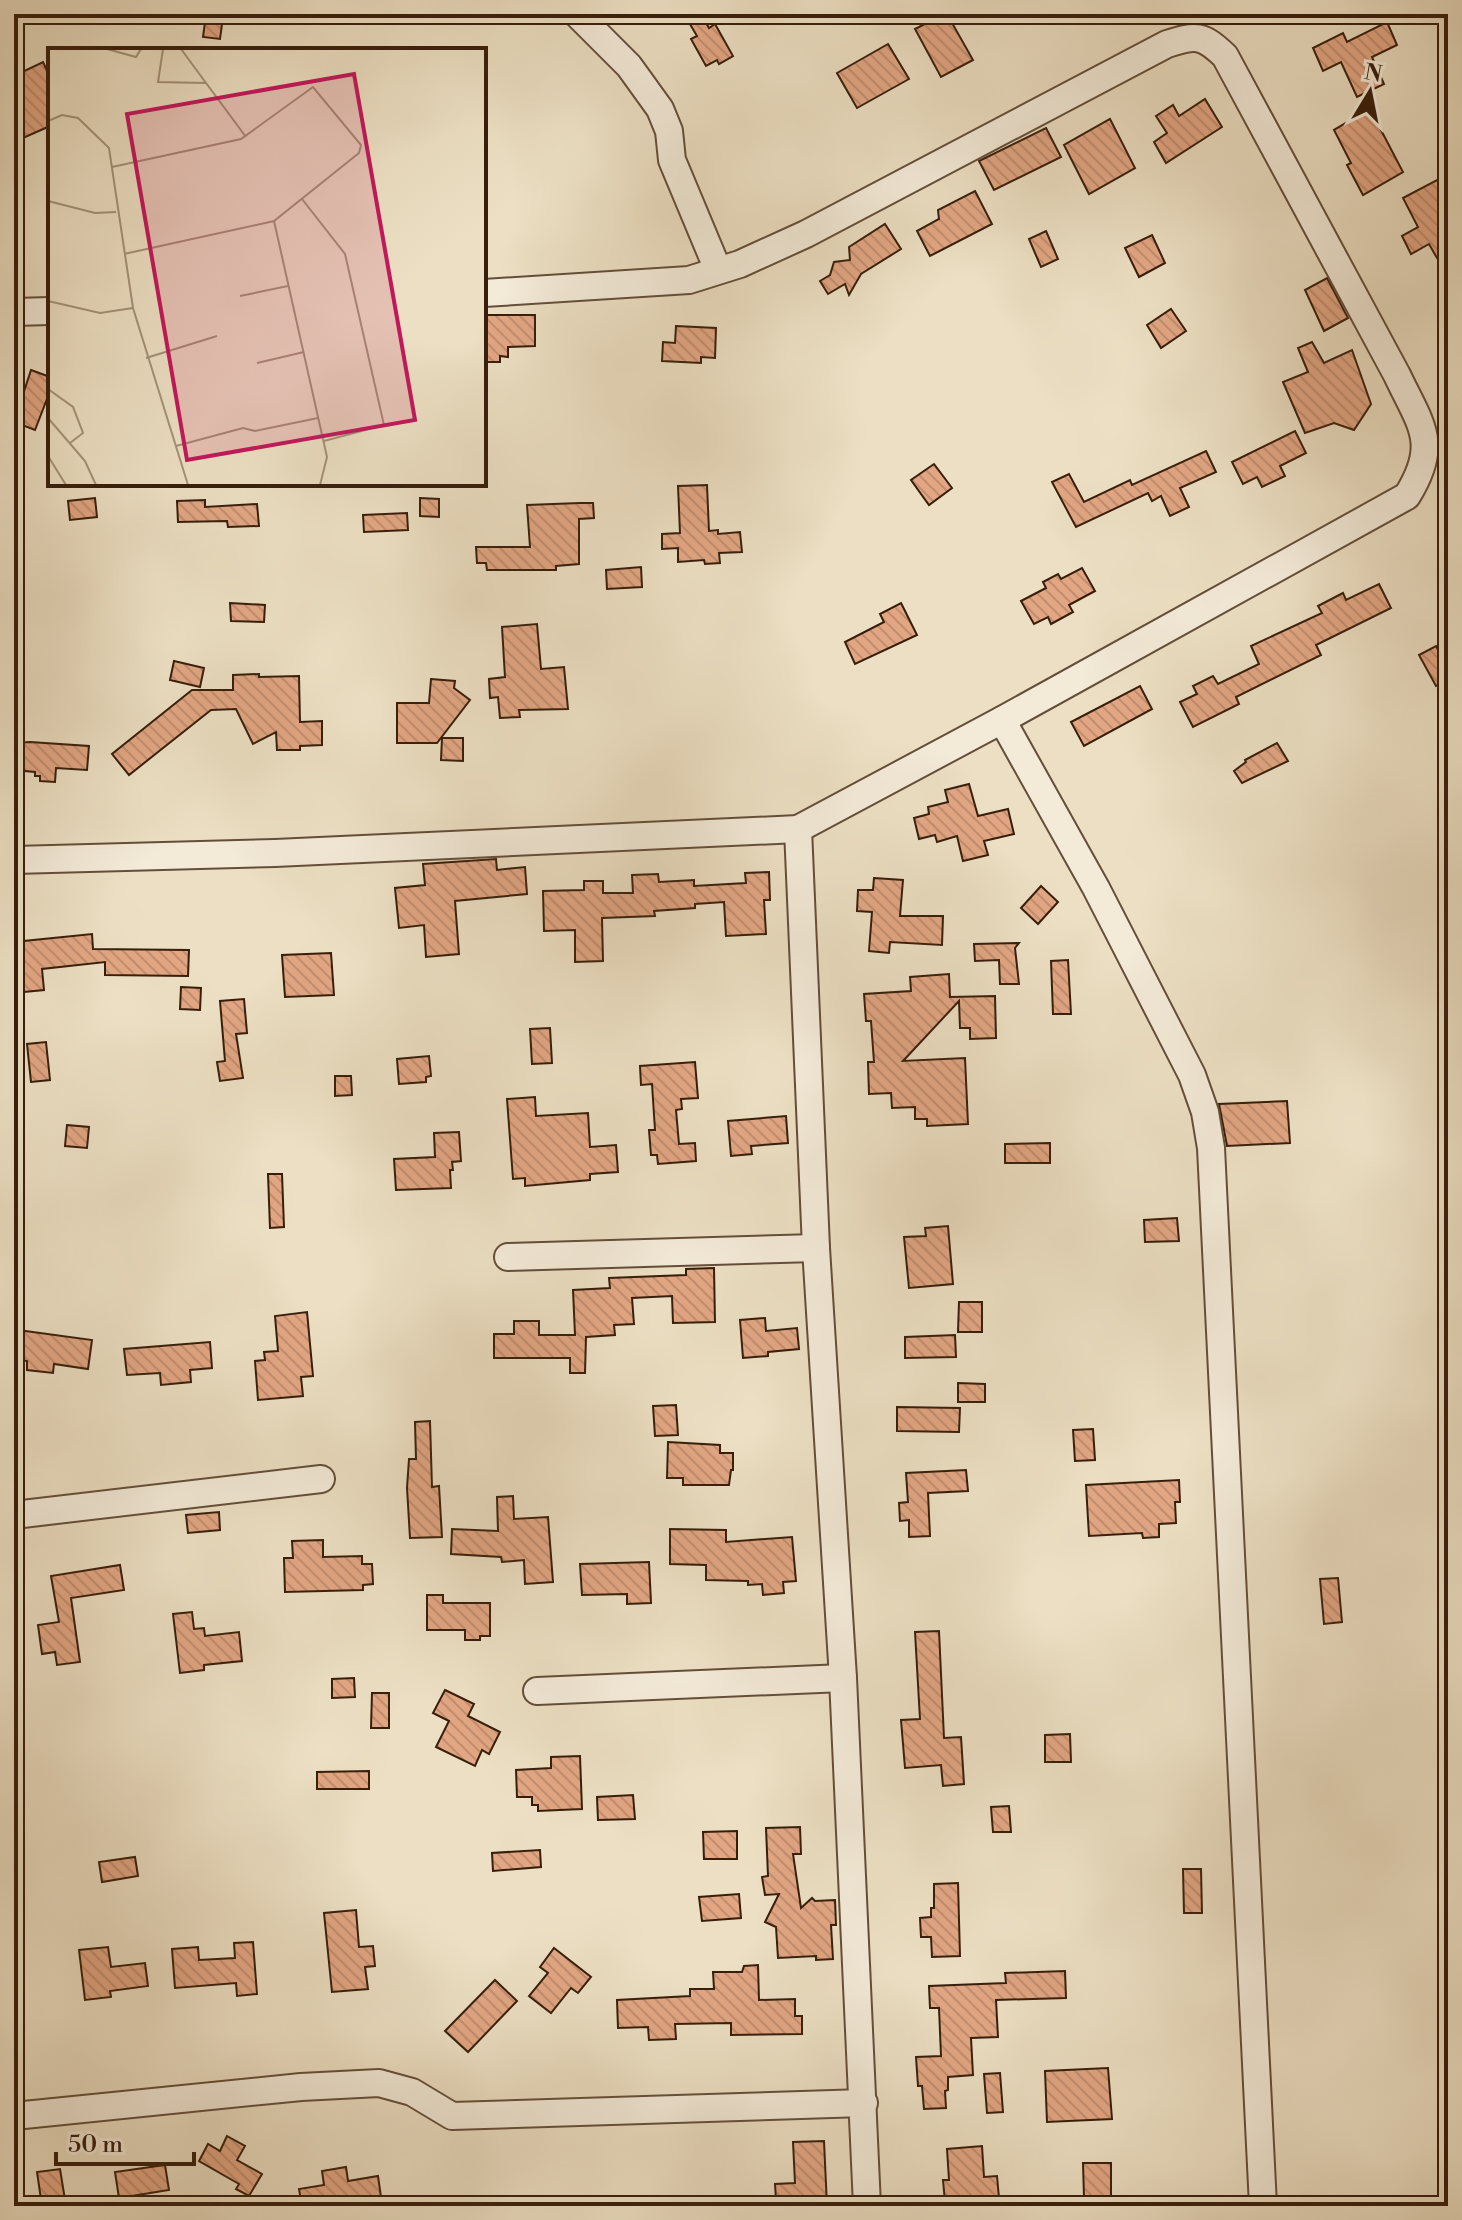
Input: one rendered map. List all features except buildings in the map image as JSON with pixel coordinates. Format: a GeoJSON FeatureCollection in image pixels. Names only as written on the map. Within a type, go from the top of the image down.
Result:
{"type":"FeatureCollection","features":[{"type":"Feature","properties":{"kind":"street"},"geometry":{"type":"LineString","coordinates":[[577,14],[629,66],[660,109],[669,131],[672,160],[718,270]]}},
{"type":"Feature","properties":{"kind":"street"},"geometry":{"type":"LineString","coordinates":[[14,860],[291,852],[798,829],[1407,496],[1422,471],[1426,450],[1422,428],[1397,375],[1225,56],[1207,39],[1190,37],[1167,44],[806,234],[740,264],[689,280],[486,293]]}},
{"type":"Feature","properties":{"kind":"street"},"geometry":{"type":"LineString","coordinates":[[14,312],[48,311]]}},
{"type":"Feature","properties":{"kind":"street"},"geometry":{"type":"LineString","coordinates":[[1002,720],[1157,1005],[1192,1075],[1205,1112],[1211,1148],[1263,2206]]}},
{"type":"Feature","properties":{"kind":"street"},"geometry":{"type":"LineString","coordinates":[[798,829],[816,1248],[843,1678],[867,2206]]}},
{"type":"Feature","properties":{"kind":"street"},"geometry":{"type":"LineString","coordinates":[[508,1257],[816,1248]]}},
{"type":"Feature","properties":{"kind":"street"},"geometry":{"type":"LineString","coordinates":[[14,1515],[321,1479]]}},
{"type":"Feature","properties":{"kind":"street"},"geometry":{"type":"LineString","coordinates":[[537,1691],[843,1678]]}},
{"type":"Feature","properties":{"kind":"street"},"geometry":{"type":"LineString","coordinates":[[14,2116],[301,2087],[379,2083],[412,2092],[452,2116],[864,2103]]}}]}
